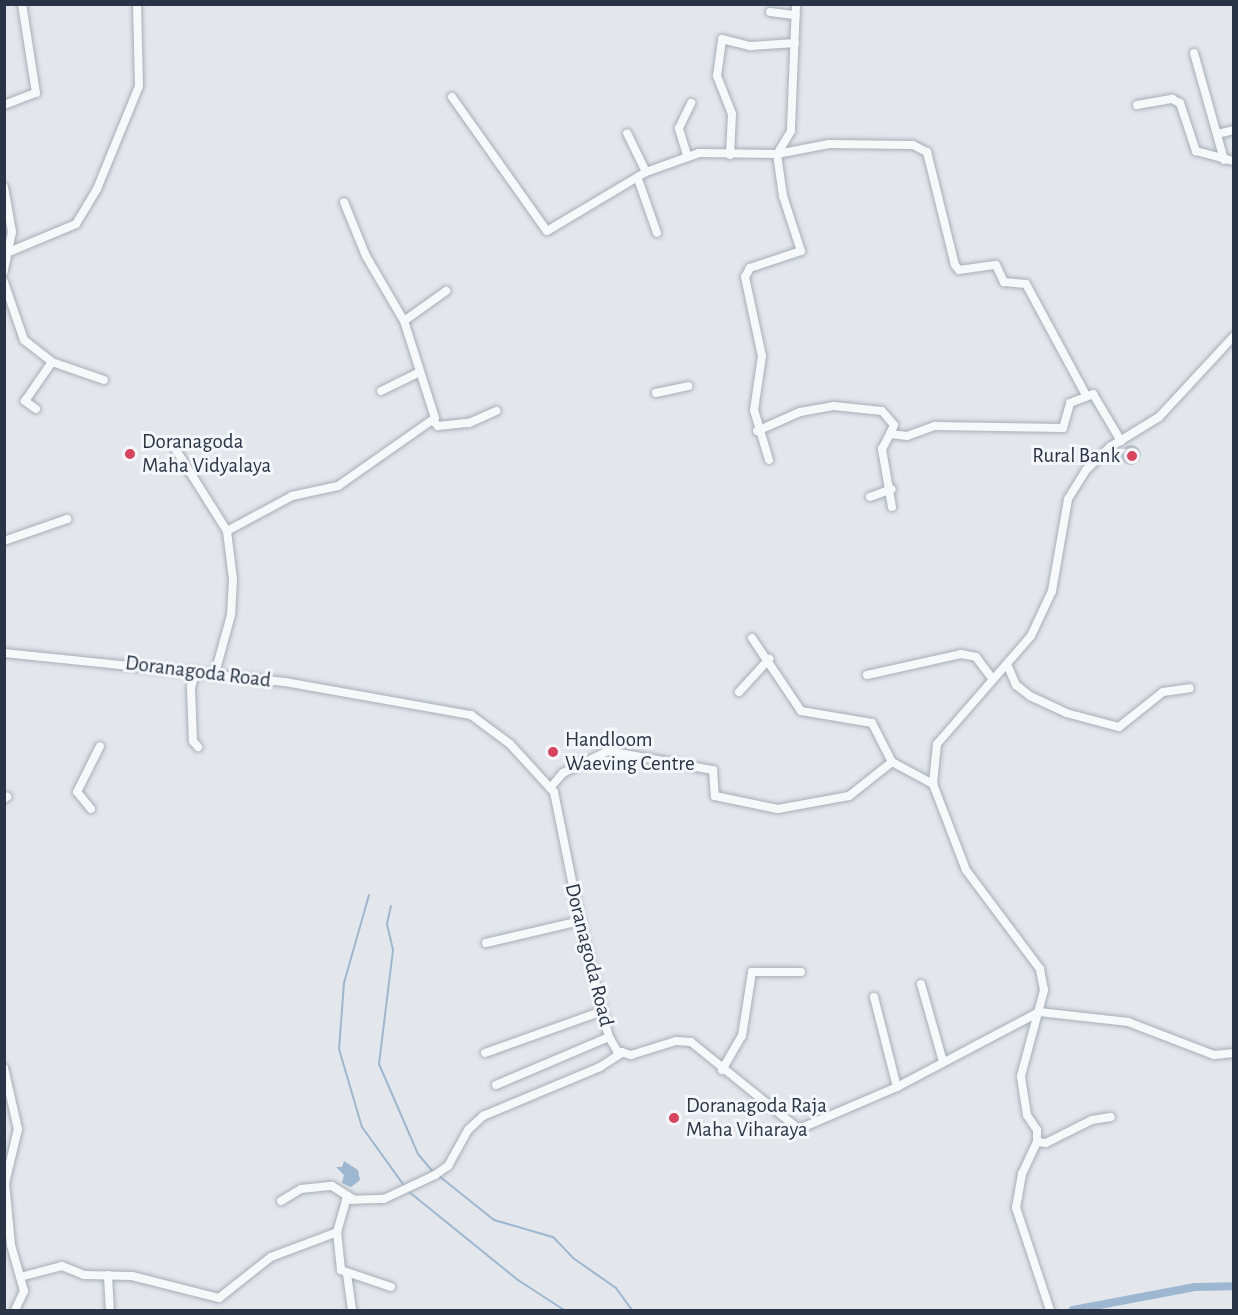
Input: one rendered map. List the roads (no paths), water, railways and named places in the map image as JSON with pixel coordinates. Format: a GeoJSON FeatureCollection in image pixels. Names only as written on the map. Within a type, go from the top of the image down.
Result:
{"type":"FeatureCollection","features":[{"type":"Feature","properties":{"kind":"street"},"geometry":{"type":"LineString","coordinates":[[4,105],[36,93],[22,4]]}},
{"type":"Feature","properties":{"kind":"street"},"geometry":{"type":"LineString","coordinates":[[7,253],[76,224],[97,189],[139,86],[137,4]]}},
{"type":"Feature","properties":{"kind":"street"},"geometry":{"type":"LineString","coordinates":[[769,460],[757,431],[754,410],[762,356],[745,277],[755,265],[801,251],[783,196],[777,154],[791,131],[796,4]]}},
{"type":"Feature","properties":{"kind":"street"},"geometry":{"type":"LineString","coordinates":[[770,12],[796,15]]}},
{"type":"Feature","properties":{"kind":"street"},"geometry":{"type":"LineString","coordinates":[[729,155],[732,114],[717,76],[722,39],[751,46],[795,43]]}},
{"type":"Feature","properties":{"kind":"street"},"geometry":{"type":"LineString","coordinates":[[1194,53],[1224,160]]}},
{"type":"Feature","properties":{"kind":"street"},"geometry":{"type":"LineString","coordinates":[[452,97],[543,230],[638,179],[646,172],[687,155],[777,154],[829,144],[913,145],[927,152],[955,266],[958,270],[996,264],[1004,282],[1026,284],[1086,395]]}},
{"type":"Feature","properties":{"kind":"street"},"geometry":{"type":"LineString","coordinates":[[1137,105],[1173,99],[1180,103],[1196,152],[1233,161]]}},
{"type":"Feature","properties":{"kind":"street"},"geometry":{"type":"LineString","coordinates":[[687,155],[679,128],[691,104]]}},
{"type":"Feature","properties":{"kind":"street"},"geometry":{"type":"LineString","coordinates":[[1217,134],[1233,130]]}},
{"type":"Feature","properties":{"kind":"street"},"geometry":{"type":"LineString","coordinates":[[627,133],[646,172]]}},
{"type":"Feature","properties":{"kind":"street"},"geometry":{"type":"LineString","coordinates":[[638,179],[657,233]]}},
{"type":"Feature","properties":{"kind":"street"},"geometry":{"type":"LineString","coordinates":[[4,187],[10,205],[4,272]]}},
{"type":"Feature","properties":{"kind":"street"},"geometry":{"type":"LineString","coordinates":[[344,202],[366,256],[404,321],[433,421],[438,426],[469,423],[496,411]]}},
{"type":"Feature","properties":{"kind":"street"},"geometry":{"type":"LineString","coordinates":[[4,282],[24,340],[52,362],[104,380]]}},
{"type":"Feature","properties":{"kind":"street"},"geometry":{"type":"LineString","coordinates":[[404,321],[446,291]]}},
{"type":"Feature","properties":{"kind":"street"},"geometry":{"type":"LineString","coordinates":[[1050,1311],[1016,1208],[1022,1174],[1037,1142],[1037,1130],[1027,1115],[1021,1076],[1044,990],[1040,969],[966,870],[933,784],[937,744],[992,678],[1031,636],[1052,591],[1068,499],[1086,470],[1121,441],[1159,417],[1233,336]]}},
{"type":"Feature","properties":{"kind":"street"},"geometry":{"type":"LineString","coordinates":[[36,409],[25,401],[52,362]]}},
{"type":"Feature","properties":{"kind":"street"},"geometry":{"type":"LineString","coordinates":[[381,391],[420,372]]}},
{"type":"Feature","properties":{"kind":"street"},"geometry":{"type":"LineString","coordinates":[[656,393],[688,386]]}},
{"type":"Feature","properties":{"kind":"street"},"geometry":{"type":"LineString","coordinates":[[890,434],[907,436],[935,426],[1063,428],[1070,403],[1086,395],[1098,398],[1121,441]]}},
{"type":"Feature","properties":{"kind":"street"},"geometry":{"type":"LineString","coordinates":[[757,431],[800,412],[834,406],[882,411],[894,425],[882,449],[892,489],[892,507]]}},
{"type":"Feature","properties":{"kind":"street"},"geometry":{"type":"LineString","coordinates":[[227,531],[292,496],[338,486],[433,421]]}},
{"type":"Feature","properties":{"kind":"street"},"geometry":{"type":"LineString","coordinates":[[176,450],[227,531],[233,579],[231,615],[215,673]]}},
{"type":"Feature","properties":{"kind":"street"},"geometry":{"type":"LineString","coordinates":[[870,497],[892,489]]}},
{"type":"Feature","properties":{"kind":"street"},"geometry":{"type":"LineString","coordinates":[[4,541],[67,519]]}},
{"type":"Feature","properties":{"kind":"street"},"geometry":{"type":"LineString","coordinates":[[752,638],[770,659],[779,683],[801,711],[872,723],[892,762],[933,784]]}},
{"type":"Feature","properties":{"kind":"street","name":"Doranagoda Road"},"geometry":{"type":"LineString","coordinates":[[4,653],[215,673],[406,706],[456,709],[510,744],[550,788],[609,1037],[623,1052],[691,1042],[722,1070],[799,1129],[897,1087],[1039,1012]]}},
{"type":"Feature","properties":{"kind":"street"},"geometry":{"type":"LineString","coordinates":[[867,675],[961,654],[976,657],[992,678]]}},
{"type":"Feature","properties":{"kind":"street"},"geometry":{"type":"LineString","coordinates":[[739,692],[770,659]]}},
{"type":"Feature","properties":{"kind":"street"},"geometry":{"type":"LineString","coordinates":[[1007,664],[1016,685],[1030,696],[1066,713],[1119,727],[1163,692],[1190,688]]}},
{"type":"Feature","properties":{"kind":"street"},"geometry":{"type":"LineString","coordinates":[[196,671],[191,687],[193,741],[198,747]]}},
{"type":"Feature","properties":{"kind":"street"},"geometry":{"type":"LineString","coordinates":[[91,809],[77,792],[100,746]]}},
{"type":"Feature","properties":{"kind":"street"},"geometry":{"type":"LineString","coordinates":[[550,788],[563,772],[608,751],[713,770],[715,796],[778,809],[849,796],[892,762]]}},
{"type":"Feature","properties":{"kind":"street"},"geometry":{"type":"LineString","coordinates":[[486,943],[580,921]]}},
{"type":"Feature","properties":{"kind":"street"},"geometry":{"type":"LineString","coordinates":[[722,1070],[742,1036],[752,972],[801,972]]}},
{"type":"Feature","properties":{"kind":"street"},"geometry":{"type":"LineString","coordinates":[[921,984],[943,1062]]}},
{"type":"Feature","properties":{"kind":"street"},"geometry":{"type":"LineString","coordinates":[[874,997],[897,1087]]}},
{"type":"Feature","properties":{"kind":"street"},"geometry":{"type":"LineString","coordinates":[[485,1053],[602,1011]]}},
{"type":"Feature","properties":{"kind":"street"},"geometry":{"type":"LineString","coordinates":[[1039,1012],[1128,1022],[1214,1055],[1233,1053]]}},
{"type":"Feature","properties":{"kind":"street"},"geometry":{"type":"LineString","coordinates":[[496,1085],[609,1037]]}},
{"type":"Feature","properties":{"kind":"street"},"geometry":{"type":"LineString","coordinates":[[281,1201],[301,1189],[332,1186],[353,1199],[384,1199],[435,1175],[448,1166],[468,1130],[483,1116],[600,1067],[623,1052]]}},
{"type":"Feature","properties":{"kind":"street"},"geometry":{"type":"LineString","coordinates":[[4,1068],[18,1139],[5,1183],[5,1214],[24,1291],[15,1311]]}},
{"type":"Feature","properties":{"kind":"street"},"geometry":{"type":"LineString","coordinates":[[1037,1142],[1046,1143],[1092,1120],[1111,1117]]}},
{"type":"Feature","properties":{"kind":"street"},"geometry":{"type":"LineString","coordinates":[[353,1199],[340,1210],[337,1232],[341,1270],[391,1287]]}},
{"type":"Feature","properties":{"kind":"street"},"geometry":{"type":"LineString","coordinates":[[20,1277],[62,1266],[84,1275],[132,1276],[219,1298],[271,1257],[337,1232]]}},
{"type":"Feature","properties":{"kind":"street"},"geometry":{"type":"LineString","coordinates":[[348,1274],[352,1311]]}},
{"type":"Feature","properties":{"kind":"street"},"geometry":{"type":"LineString","coordinates":[[108,1275],[110,1311]]}},
{"type":"Feature","properties":{"kind":"water"},"geometry":{"type":"Polygon","coordinates":[[[344,1161],[358,1170],[360,1180],[351,1187],[342,1183],[344,1175],[336,1167],[342,1167],[344,1161]]]}},
{"type":"Feature","properties":{"kind":"waterway"},"geometry":{"type":"LineString","coordinates":[[369,895],[344,983],[339,1049],[362,1127],[408,1191],[518,1280],[564,1310]]}},
{"type":"Feature","properties":{"kind":"waterway"},"geometry":{"type":"LineString","coordinates":[[391,906],[387,924],[393,950],[379,1064],[418,1154],[434,1173]]}},
{"type":"Feature","properties":{"kind":"waterway"},"geometry":{"type":"LineString","coordinates":[[439,1176],[494,1220],[553,1237],[573,1258],[616,1288],[632,1310]]}},
{"type":"Feature","properties":{"kind":"waterway"},"geometry":{"type":"LineString","coordinates":[[1073,1310],[1195,1287],[1234,1286]]}},
{"type":"Feature","properties":{"kind":"place","name":"Doranagoda Maha Vidyalaya"},"geometry":{"type":"Point","coordinates":[130,454]}},
{"type":"Feature","properties":{"kind":"place","name":"Rural Bank"},"geometry":{"type":"Point","coordinates":[1132,456]}},
{"type":"Feature","properties":{"kind":"place","name":"Handloom Waeving Centre"},"geometry":{"type":"Point","coordinates":[553,752]}},
{"type":"Feature","properties":{"kind":"place","name":"Doranagoda Raja Maha Viharaya"},"geometry":{"type":"Point","coordinates":[674,1118]}}]}
